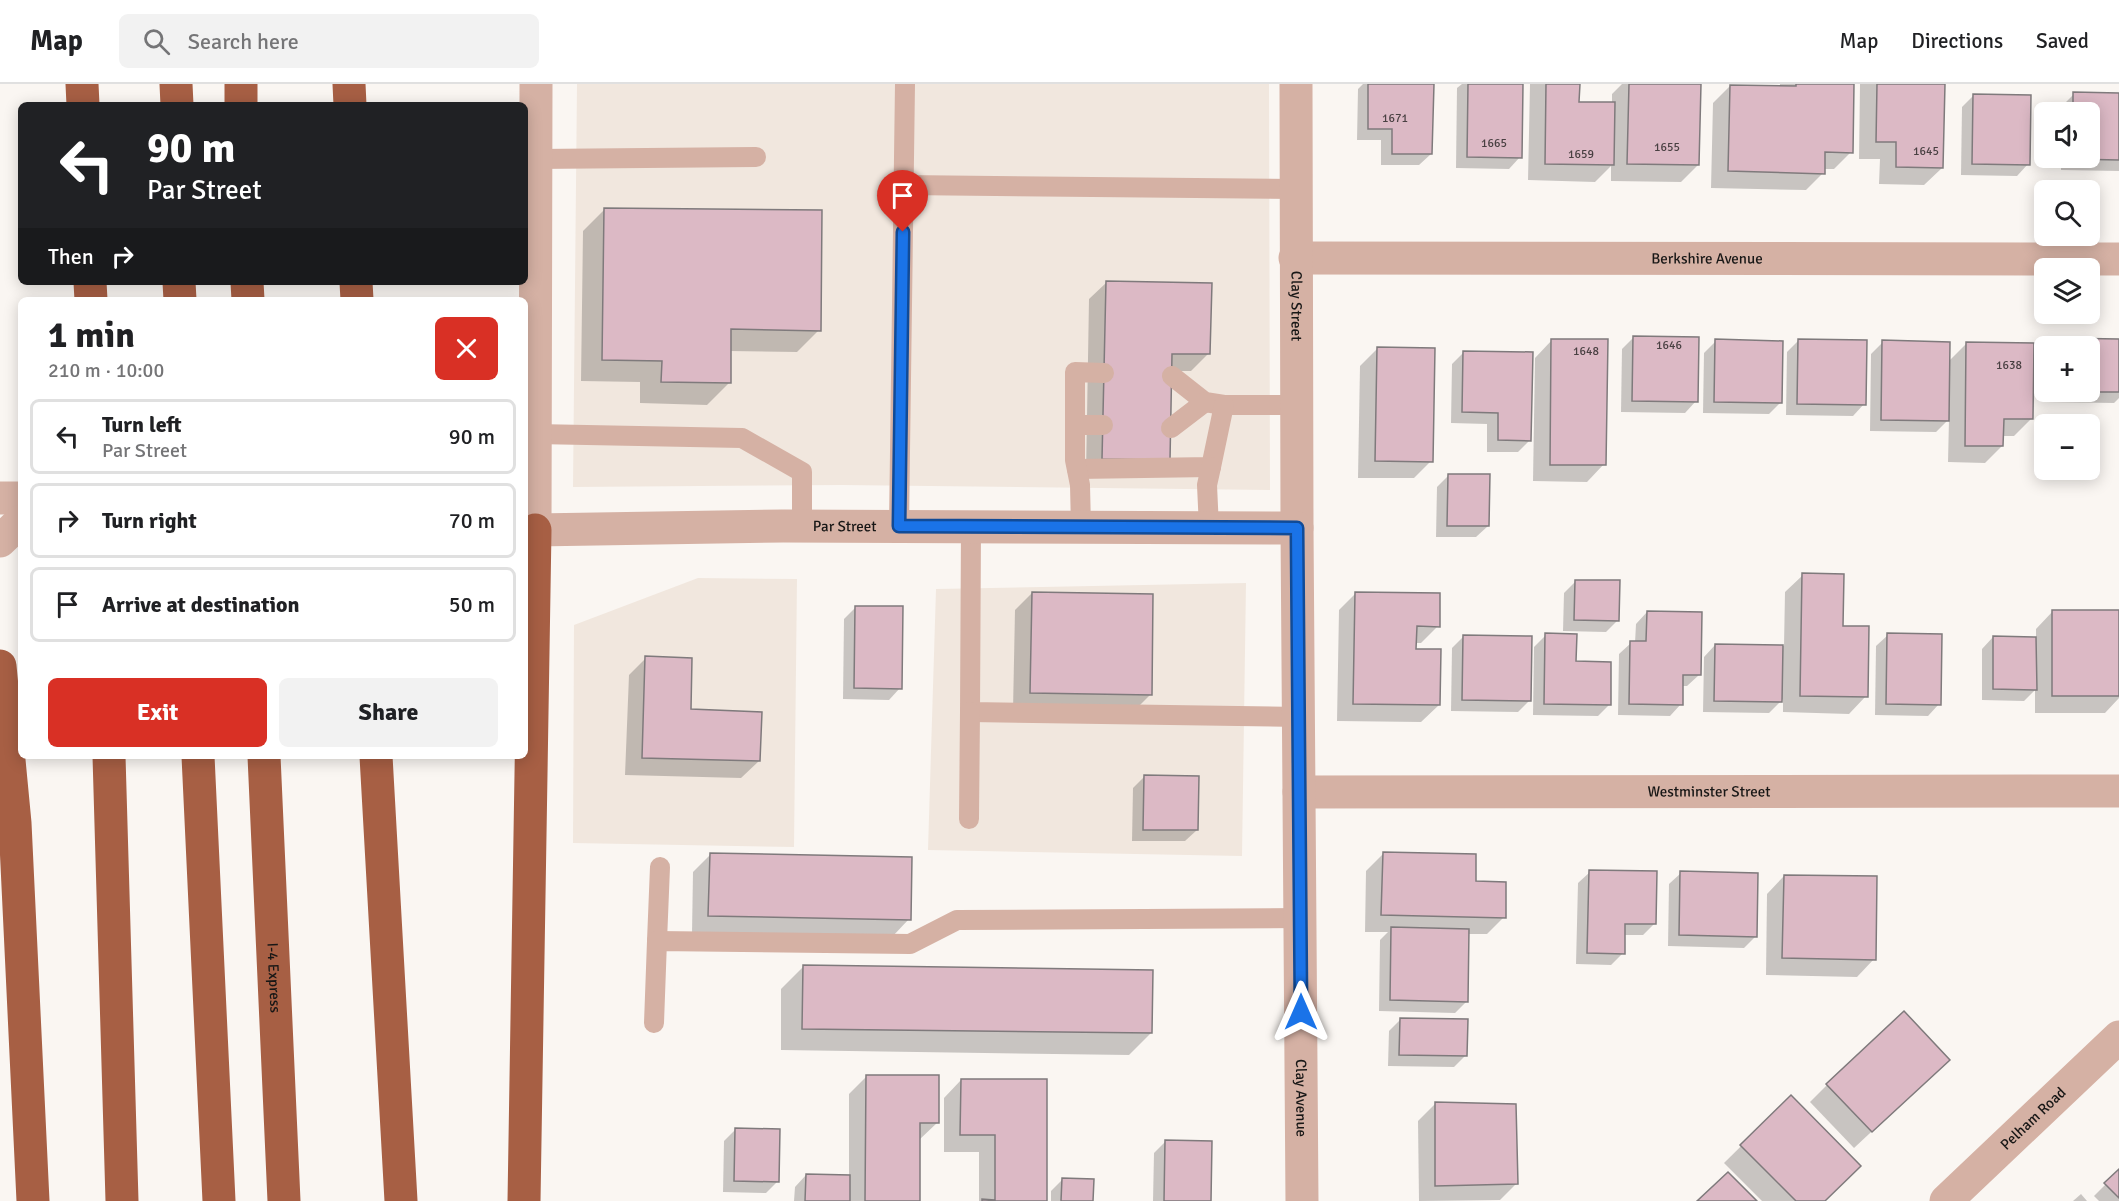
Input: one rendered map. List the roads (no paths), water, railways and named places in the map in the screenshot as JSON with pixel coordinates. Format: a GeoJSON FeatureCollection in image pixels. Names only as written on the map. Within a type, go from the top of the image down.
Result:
{"type":"FeatureCollection","features":[{"type":"Feature","properties":{"kind":"highway"},"geometry":{"type":"LineString","coordinates":[[82,84],[82,102]]}},
{"type":"Feature","properties":{"kind":"highway"},"geometry":{"type":"LineString","coordinates":[[176,84],[177,102]]}},
{"type":"Feature","properties":{"kind":"highway"},"geometry":{"type":"LineString","coordinates":[[240,84],[241,102]]}},
{"type":"Feature","properties":{"kind":"highway"},"geometry":{"type":"LineString","coordinates":[[349,84],[350,102]]}},
{"type":"Feature","properties":{"kind":"highway"},"geometry":{"type":"LineString","coordinates":[[0,666],[15,823],[33,1201]]}},
{"type":"Feature","properties":{"kind":"highway"},"geometry":{"type":"LineString","coordinates":[[109,759],[122,1201]]}},
{"type":"Feature","properties":{"kind":"highway"},"geometry":{"type":"LineString","coordinates":[[198,759],[219,1201]]}},
{"type":"Feature","properties":{"kind":"highway","name":"I-4 Express"},"geometry":{"type":"LineString","coordinates":[[264,759],[284,1201]]}},
{"type":"Feature","properties":{"kind":"highway"},"geometry":{"type":"LineString","coordinates":[[376,759],[401,1201]]}},
{"type":"Feature","properties":{"kind":"highway"},"geometry":{"type":"LineString","coordinates":[[524,1201],[527,759]]}},
{"type":"Feature","properties":{"kind":"street"},"geometry":{"type":"LineString","coordinates":[[528,530],[535,434],[536,84]]}},
{"type":"Feature","properties":{"kind":"street","name":"Clay Street"},"geometry":{"type":"LineString","coordinates":[[1296,84],[1297,528]]}},
{"type":"Feature","properties":{"kind":"street","name":"Berkshire Avenue"},"geometry":{"type":"LineString","coordinates":[[1295,258],[2119,259]]}},
{"type":"Feature","properties":{"kind":"street"},"geometry":{"type":"LineString","coordinates":[[0,498],[18,498]]}},
{"type":"Feature","properties":{"kind":"street"},"geometry":{"type":"LineString","coordinates":[[0,541],[18,524]]}},
{"type":"Feature","properties":{"kind":"street","name":"Par Street"},"geometry":{"type":"LineString","coordinates":[[528,530],[802,526],[1297,528]]}},
{"type":"Feature","properties":{"kind":"street","name":"Clay Avenue"},"geometry":{"type":"LineString","coordinates":[[1297,528],[1302,1201]]}},
{"type":"Feature","properties":{"kind":"street"},"geometry":{"type":"LineString","coordinates":[[0,551],[18,551]]}},
{"type":"Feature","properties":{"kind":"street","name":"Westminster Street"},"geometry":{"type":"LineString","coordinates":[[1299,792],[2119,791]]}},
{"type":"Feature","properties":{"kind":"street","name":"Pelham Road"},"geometry":{"type":"LineString","coordinates":[[1946,1201],[2119,1037]]}},
{"type":"Feature","properties":{"kind":"lane"},"geometry":{"type":"LineString","coordinates":[[899,526],[905,84]]}},
{"type":"Feature","properties":{"kind":"lane"},"geometry":{"type":"LineString","coordinates":[[536,159],[756,157]]}},
{"type":"Feature","properties":{"kind":"lane"},"geometry":{"type":"LineString","coordinates":[[904,185],[1296,189]]}},
{"type":"Feature","properties":{"kind":"lane"},"geometry":{"type":"LineString","coordinates":[[1081,527],[1075,424],[1075,372],[1104,373]]}},
{"type":"Feature","properties":{"kind":"lane"},"geometry":{"type":"LineString","coordinates":[[1172,376],[1215,404]]}},
{"type":"Feature","properties":{"kind":"lane"},"geometry":{"type":"LineString","coordinates":[[1171,428],[1215,404],[1296,405]]}},
{"type":"Feature","properties":{"kind":"lane"},"geometry":{"type":"LineString","coordinates":[[1209,528],[1208,485],[1215,404]]}},
{"type":"Feature","properties":{"kind":"lane"},"geometry":{"type":"LineString","coordinates":[[1075,424],[1103,425]]}},
{"type":"Feature","properties":{"kind":"lane"},"geometry":{"type":"LineString","coordinates":[[535,434],[742,438],[802,472],[802,526]]}},
{"type":"Feature","properties":{"kind":"lane"},"geometry":{"type":"LineString","coordinates":[[1077,468],[1211,467]]}},
{"type":"Feature","properties":{"kind":"lane"},"geometry":{"type":"LineString","coordinates":[[969,819],[972,527]]}},
{"type":"Feature","properties":{"kind":"lane"},"geometry":{"type":"LineString","coordinates":[[970,712],[1299,717]]}},
{"type":"Feature","properties":{"kind":"lane"},"geometry":{"type":"LineString","coordinates":[[654,1023],[660,867]]}},
{"type":"Feature","properties":{"kind":"lane"},"geometry":{"type":"LineString","coordinates":[[657,941],[910,944],[957,920],[1300,918]]}}]}
